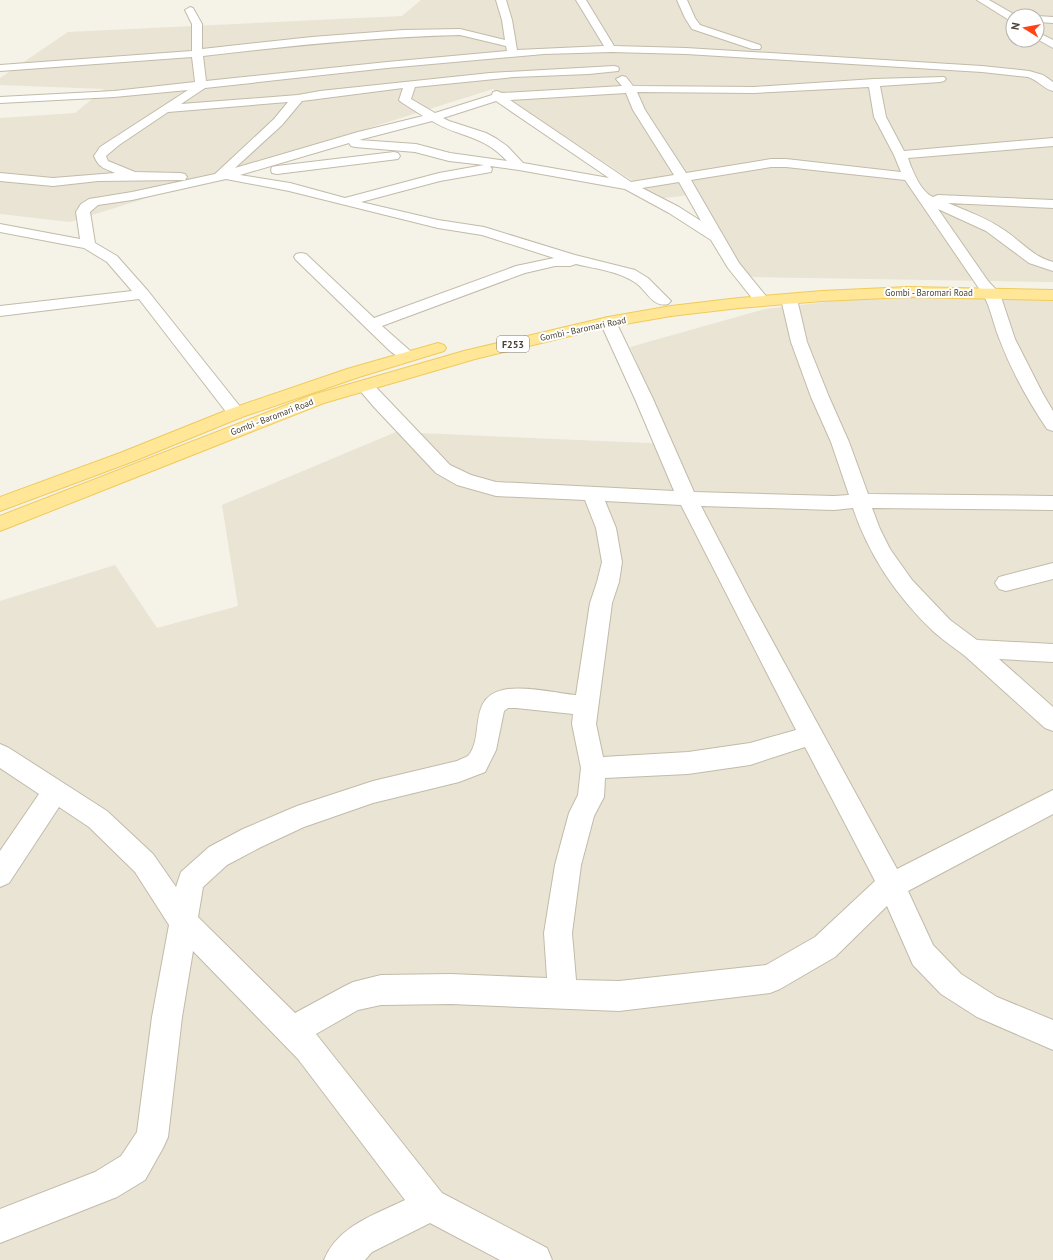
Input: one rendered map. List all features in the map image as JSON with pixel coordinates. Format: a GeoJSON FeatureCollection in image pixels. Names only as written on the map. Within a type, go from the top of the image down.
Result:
{"type":"FeatureCollection","features":[{"type":"Feature","properties":{"kind":"main road","name":"Gombi - Baromari Road"},"geometry":{"type":"LineString","coordinates":[[514,329],[602,310],[663,301],[757,295],[846,284],[988,289],[1053,295]]}},
{"type":"Feature","properties":{"kind":"main road","name":"Gombi - Baromari Road"},"geometry":{"type":"LineString","coordinates":[[0,524],[318,399],[470,355],[608,322],[671,312],[757,295],[789,299],[1053,285]]}},
{"type":"Feature","properties":{"kind":"main road","name":"Gombi - Baromari Road"},"geometry":{"type":"LineString","coordinates":[[0,504],[127,457],[236,413],[304,389],[408,356],[477,337]]}},
{"type":"Feature","properties":{"kind":"street"},"geometry":{"type":"LineString","coordinates":[[497,0],[501,0],[507,14],[511,45]]}},
{"type":"Feature","properties":{"kind":"street"},"geometry":{"type":"LineString","coordinates":[[581,0],[611,49]]}},
{"type":"Feature","properties":{"kind":"street"},"geometry":{"type":"LineString","coordinates":[[682,0],[689,14],[691,23],[696,27],[786,57]]}},
{"type":"Feature","properties":{"kind":"street"},"geometry":{"type":"LineString","coordinates":[[982,0],[1005,13]]}},
{"type":"Feature","properties":{"kind":"street"},"geometry":{"type":"LineString","coordinates":[[190,10],[197,24],[197,53],[201,86]]}},
{"type":"Feature","properties":{"kind":"street"},"geometry":{"type":"LineString","coordinates":[[479,26],[511,45]]}},
{"type":"Feature","properties":{"kind":"street"},"geometry":{"type":"LineString","coordinates":[[0,68],[197,53],[365,35],[451,31],[470,34],[511,45]]}},
{"type":"Feature","properties":{"kind":"street"},"geometry":{"type":"LineString","coordinates":[[0,100],[114,94],[201,86],[511,45],[686,51],[982,69],[1029,74],[1039,77],[1053,88]]}},
{"type":"Feature","properties":{"kind":"street"},"geometry":{"type":"LineString","coordinates":[[611,49],[607,54],[614,69],[630,89],[639,110],[683,178],[733,265],[757,295]]}},
{"type":"Feature","properties":{"kind":"street"},"geometry":{"type":"LineString","coordinates":[[168,109],[298,98],[320,94],[494,76],[539,72],[571,73],[614,69]]}},
{"type":"Feature","properties":{"kind":"street"},"geometry":{"type":"LineString","coordinates":[[494,76],[498,97],[629,186],[674,210],[716,237]]}},
{"type":"Feature","properties":{"kind":"street"},"geometry":{"type":"LineString","coordinates":[[224,177],[334,143],[434,117],[498,97],[630,89],[754,90],[874,82],[1039,77]]}},
{"type":"Feature","properties":{"kind":"street"},"geometry":{"type":"LineString","coordinates":[[874,82],[880,117],[900,155],[909,177],[988,289],[1007,339],[1034,394],[1053,424]]}},
{"type":"Feature","properties":{"kind":"street"},"geometry":{"type":"LineString","coordinates":[[362,135],[396,108],[410,84]]}},
{"type":"Feature","properties":{"kind":"street"},"geometry":{"type":"LineString","coordinates":[[135,176],[103,163],[100,156],[104,150],[201,86]]}},
{"type":"Feature","properties":{"kind":"street"},"geometry":{"type":"LineString","coordinates":[[224,177],[278,122],[298,98]]}},
{"type":"Feature","properties":{"kind":"street"},"geometry":{"type":"LineString","coordinates":[[396,108],[434,117],[445,124],[482,136],[503,149],[519,166]]}},
{"type":"Feature","properties":{"kind":"street"},"geometry":{"type":"LineString","coordinates":[[900,155],[1053,142]]}},
{"type":"Feature","properties":{"kind":"street"},"geometry":{"type":"LineString","coordinates":[[334,143],[372,144],[416,148],[449,157]]}},
{"type":"Feature","properties":{"kind":"street"},"geometry":{"type":"LineString","coordinates":[[88,245],[83,212],[86,207],[94,202],[132,196],[224,177],[386,156],[449,157],[519,166],[629,186],[770,163],[786,163],[909,177]]}},
{"type":"Feature","properties":{"kind":"street"},"geometry":{"type":"LineString","coordinates":[[345,202],[439,177],[476,170],[519,166]]}},
{"type":"Feature","properties":{"kind":"street"},"geometry":{"type":"LineString","coordinates":[[0,177],[53,182],[98,177],[224,177],[290,187],[345,202],[438,224],[484,231],[582,261],[630,273],[643,281],[663,301]]}},
{"type":"Feature","properties":{"kind":"street"},"geometry":{"type":"LineString","coordinates":[[923,198],[1053,204]]}},
{"type":"Feature","properties":{"kind":"street"},"geometry":{"type":"LineString","coordinates":[[923,198],[992,229],[1023,254],[1040,264],[1053,267]]}},
{"type":"Feature","properties":{"kind":"street"},"geometry":{"type":"LineString","coordinates":[[0,228],[88,245],[112,258],[143,294],[236,413]]}},
{"type":"Feature","properties":{"kind":"street"},"geometry":{"type":"LineString","coordinates":[[302,257],[396,348],[408,356]]}},
{"type":"Feature","properties":{"kind":"street"},"geometry":{"type":"LineString","coordinates":[[372,324],[522,269],[555,262],[582,261]]}},
{"type":"Feature","properties":{"kind":"street"},"geometry":{"type":"LineString","coordinates":[[0,311],[143,294]]}},
{"type":"Feature","properties":{"kind":"street"},"geometry":{"type":"LineString","coordinates":[[789,299],[799,342],[820,397],[840,442],[870,529],[881,552],[905,586],[942,626],[972,649],[1053,721]]}},
{"type":"Feature","properties":{"kind":"street"},"geometry":{"type":"LineString","coordinates":[[608,322],[688,498],[739,600],[891,885],[923,955],[951,984],[987,1007],[1053,1035]]}},
{"type":"Feature","properties":{"kind":"street"},"geometry":{"type":"LineString","coordinates":[[365,386],[444,470],[464,480],[496,489],[593,495],[834,503],[861,501],[1053,503]]}},
{"type":"Feature","properties":{"kind":"street"},"geometry":{"type":"LineString","coordinates":[[563,993],[558,934],[568,865],[582,813],[591,797],[593,768],[584,724],[601,603],[608,582],[612,562],[606,528],[593,495]]}},
{"type":"Feature","properties":{"kind":"street"},"geometry":{"type":"LineString","coordinates":[[1006,583],[1053,571]]}},
{"type":"Feature","properties":{"kind":"street"},"geometry":{"type":"LineString","coordinates":[[972,649],[1053,653]]}},
{"type":"Feature","properties":{"kind":"street"},"geometry":{"type":"LineString","coordinates":[[0,1226],[105,1185],[133,1168],[152,1137],[167,1017],[191,881],[218,856],[252,838],[297,818],[373,792],[459,771],[476,764],[484,750],[493,706],[502,699],[516,698],[586,706]]}},
{"type":"Feature","properties":{"kind":"street"},"geometry":{"type":"LineString","coordinates":[[593,768],[688,763],[750,754],[812,735]]}},
{"type":"Feature","properties":{"kind":"street"},"geometry":{"type":"LineString","coordinates":[[0,755],[13,762],[55,792],[98,819],[144,863],[183,921],[309,1048],[430,1205],[535,1260]]}},
{"type":"Feature","properties":{"kind":"street"},"geometry":{"type":"LineString","coordinates":[[0,874],[55,792]]}},
{"type":"Feature","properties":{"kind":"street"},"geometry":{"type":"LineString","coordinates":[[292,1031],[353,998],[381,990],[451,989],[619,996],[770,979],[825,947],[891,885],[1053,801]]}},
{"type":"Feature","properties":{"kind":"street"},"geometry":{"type":"LineString","coordinates":[[341,1260],[360,1240],[430,1205]]}},
{"type":"Feature","properties":{"kind":"shaded area"},"geometry":{"type":"Polygon","coordinates":[[[421,0],[1053,0],[1053,282],[746,277],[697,194],[658,199],[493,89],[70,222],[0,214],[0,118],[75,113],[104,89],[0,85],[0,78],[68,32],[402,16],[421,0]]]}},
{"type":"Feature","properties":{"kind":"shaded area"},"geometry":{"type":"Polygon","coordinates":[[[879,296],[1053,300],[1053,1260],[0,1260],[0,601],[115,565],[157,628],[238,606],[222,505],[396,432],[671,444],[630,347],[765,309],[879,296]]]}}]}
